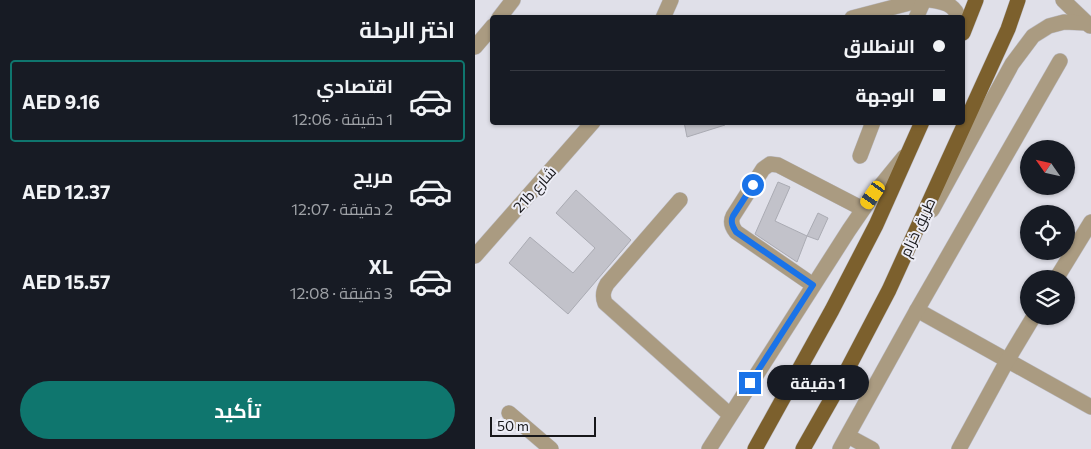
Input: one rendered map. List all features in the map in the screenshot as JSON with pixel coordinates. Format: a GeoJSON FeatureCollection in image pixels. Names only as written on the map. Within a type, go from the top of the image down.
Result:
{"type":"FeatureCollection","features":[{"type":"Feature","properties":{"kind":"main road"},"geometry":{"type":"LineString","coordinates":[[965,20],[976,0]]}},
{"type":"Feature","properties":{"kind":"main road","name":"طريق خزام"},"geometry":{"type":"LineString","coordinates":[[965,123],[1008,29],[1018,0]]}},
{"type":"Feature","properties":{"kind":"main road"},"geometry":{"type":"LineString","coordinates":[[755,449],[876,225],[921,125]]}},
{"type":"Feature","properties":{"kind":"main road","name":"طريق خزام"},"geometry":{"type":"LineString","coordinates":[[803,449],[889,290],[964,125]]}},
{"type":"Feature","properties":{"kind":"street"},"geometry":{"type":"LineString","coordinates":[[664,15],[671,0]]}},
{"type":"Feature","properties":{"kind":"street"},"geometry":{"type":"LineString","coordinates":[[864,15],[922,0]]}},
{"type":"Feature","properties":{"kind":"street"},"geometry":{"type":"LineString","coordinates":[[917,15],[922,0]]}},
{"type":"Feature","properties":{"kind":"street"},"geometry":{"type":"LineString","coordinates":[[930,0],[952,6],[956,15]]}},
{"type":"Feature","properties":{"kind":"street"},"geometry":{"type":"LineString","coordinates":[[1063,0],[1089,25]]}},
{"type":"Feature","properties":{"kind":"street"},"geometry":{"type":"LineString","coordinates":[[889,290],[1012,64],[1033,36],[1049,26],[1064,22],[1089,25]]}},
{"type":"Feature","properties":{"kind":"street"},"geometry":{"type":"LineString","coordinates":[[475,47],[490,30]]}},
{"type":"Feature","properties":{"kind":"street"},"geometry":{"type":"LineString","coordinates":[[840,449],[917,310],[1060,61]]}},
{"type":"Feature","properties":{"kind":"street","name":"21b شارع"},"geometry":{"type":"LineString","coordinates":[[475,256],[590,125]]}},
{"type":"Feature","properties":{"kind":"street"},"geometry":{"type":"LineString","coordinates":[[860,156],[872,125]]}},
{"type":"Feature","properties":{"kind":"street"},"geometry":{"type":"LineString","coordinates":[[709,449],[863,209],[909,152]]}},
{"type":"Feature","properties":{"kind":"street"},"geometry":{"type":"LineString","coordinates":[[813,285],[736,232],[733,228],[731,222],[733,216],[763,170],[770,164],[779,165],[863,209]]}},
{"type":"Feature","properties":{"kind":"street"},"geometry":{"type":"LineString","coordinates":[[680,200],[603,289],[603,297],[605,303],[730,415]]}},
{"type":"Feature","properties":{"kind":"street"},"geometry":{"type":"LineString","coordinates":[[1062,270],[1091,222]]}},
{"type":"Feature","properties":{"kind":"street"},"geometry":{"type":"LineString","coordinates":[[917,310],[1091,407]]}},
{"type":"Feature","properties":{"kind":"street"},"geometry":{"type":"LineString","coordinates":[[959,449],[1029,325]]}},
{"type":"Feature","properties":{"kind":"street"},"geometry":{"type":"LineString","coordinates":[[509,413],[551,449]]}},
{"type":"Feature","properties":{"kind":"street"},"geometry":{"type":"LineString","coordinates":[[848,436],[872,449]]}},
{"type":"Feature","properties":{"kind":"building"},"geometry":{"type":"Polygon","coordinates":[[[685,125],[725,125],[687,137],[685,125]]]}},
{"type":"Feature","properties":{"kind":"building"},"geometry":{"type":"Polygon","coordinates":[[[778,182],[790,187],[775,221],[807,236],[797,262],[755,234],[778,182]]]}},
{"type":"Feature","properties":{"kind":"building"},"geometry":{"type":"Polygon","coordinates":[[[576,190],[631,240],[568,314],[509,263],[530,237],[573,273],[595,248],[556,213],[576,190]]]}},
{"type":"Feature","properties":{"kind":"building"},"geometry":{"type":"Polygon","coordinates":[[[818,213],[828,218],[818,240],[807,236],[818,213]]]}},
{"type":"Feature","properties":{"kind":"route"},"geometry":{"type":"LineString","coordinates":[[750,383],[813,285],[736,232],[733,228],[732,218],[753,185]]}}]}
